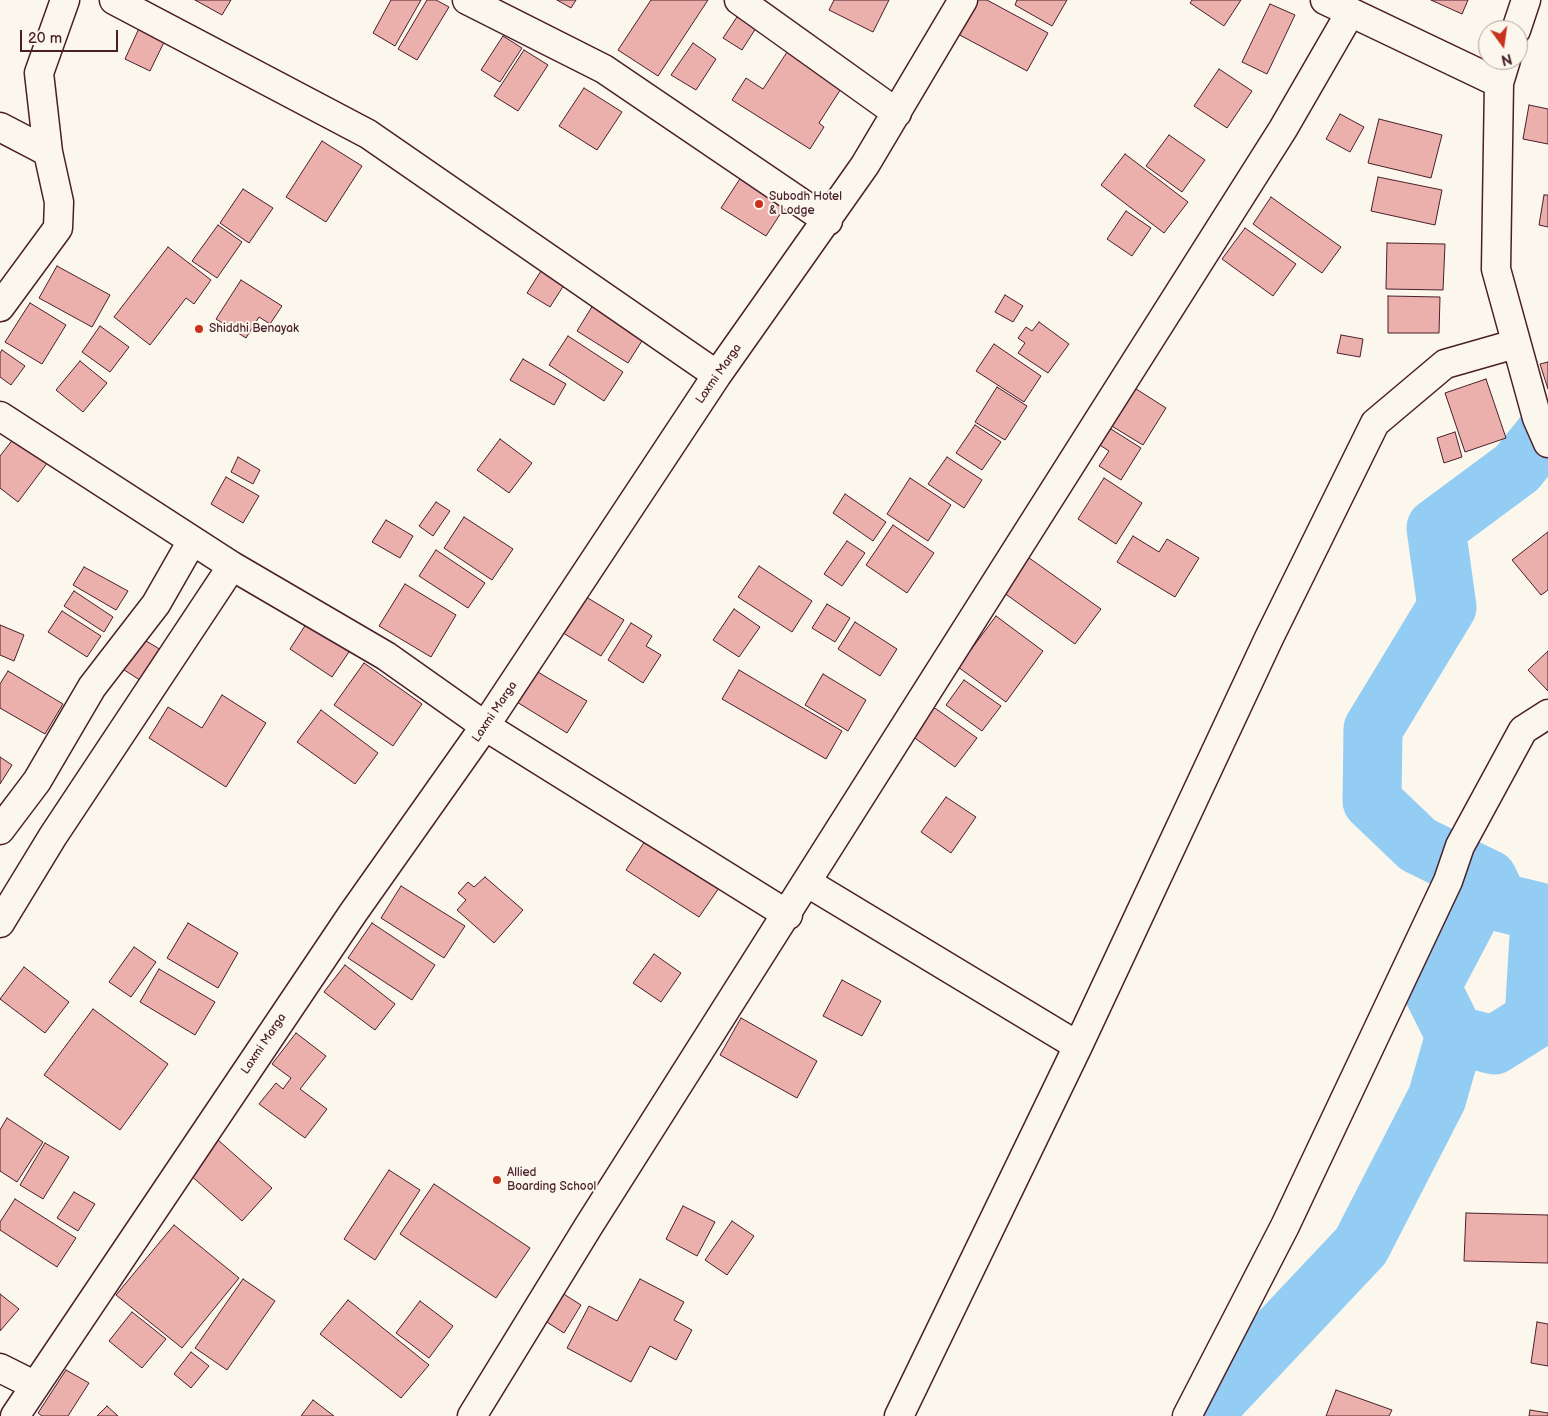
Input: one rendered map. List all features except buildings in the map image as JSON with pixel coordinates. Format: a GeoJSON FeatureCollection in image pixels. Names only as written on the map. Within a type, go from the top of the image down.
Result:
{"type":"FeatureCollection","features":[{"type":"Feature","properties":{"kind":"street"},"geometry":{"type":"LineString","coordinates":[[0,307],[58,228],[59,202],[48,152],[39,73],[65,0]]}},
{"type":"Feature","properties":{"kind":"street"},"geometry":{"type":"LineString","coordinates":[[114,0],[368,134],[717,375]]}},
{"type":"Feature","properties":{"kind":"street"},"geometry":{"type":"LineString","coordinates":[[467,0],[604,69],[828,221]]}},
{"type":"Feature","properties":{"kind":"street"},"geometry":{"type":"LineString","coordinates":[[739,0],[897,113]]}},
{"type":"Feature","properties":{"kind":"street","name":"Laxmi Marga"},"geometry":{"type":"LineString","coordinates":[[15,1416],[34,1385],[353,913],[485,726],[717,375],[828,221],[897,113],[963,0]]}},
{"type":"Feature","properties":{"kind":"street"},"geometry":{"type":"LineString","coordinates":[[1324,0],[1350,13],[1502,72],[1496,269],[1515,344],[1537,418],[1548,443]]}},
{"type":"Feature","properties":{"kind":"street"},"geometry":{"type":"LineString","coordinates":[[1519,20],[1526,0]]}},
{"type":"Feature","properties":{"kind":"street"},"geometry":{"type":"LineString","coordinates":[[472,1416],[588,1227],[788,915],[1283,129],[1350,13]]}},
{"type":"Feature","properties":{"kind":"street"},"geometry":{"type":"LineString","coordinates":[[0,127],[48,152]]}},
{"type":"Feature","properties":{"kind":"street"},"geometry":{"type":"LineString","coordinates":[[899,1416],[1078,1046],[1269,638],[1375,423],[1445,364],[1515,344]]}},
{"type":"Feature","properties":{"kind":"street"},"geometry":{"type":"LineString","coordinates":[[0,416],[232,566],[386,656],[485,726],[788,915]]}},
{"type":"Feature","properties":{"kind":"street"},"geometry":{"type":"LineString","coordinates":[[0,830],[37,782],[92,687],[156,604],[192,541]]}},
{"type":"Feature","properties":{"kind":"street"},"geometry":{"type":"LineString","coordinates":[[0,923],[53,836],[232,566]]}},
{"type":"Feature","properties":{"kind":"street"},"geometry":{"type":"LineString","coordinates":[[1187,1416],[1285,1226],[1448,881],[1460,846],[1524,730],[1548,714]]}},
{"type":"Feature","properties":{"kind":"street"},"geometry":{"type":"LineString","coordinates":[[808,883],[1078,1046]]}},
{"type":"Feature","properties":{"kind":"street"},"geometry":{"type":"LineString","coordinates":[[0,1368],[34,1385]]}},
{"type":"Feature","properties":{"kind":"waterway"},"geometry":{"type":"LineString","coordinates":[[1208,1416],[1216,1400],[1361,1246],[1437,1098],[1455,1035],[1431,987],[1488,879],[1418,845],[1372,801],[1373,729],[1447,607],[1436,528],[1517,468],[1548,430]]}},
{"type":"Feature","properties":{"kind":"waterway"},"geometry":{"type":"LineString","coordinates":[[1455,1035],[1494,1045],[1534,1020],[1539,936],[1547,914],[1499,902],[1488,879]]}},
{"type":"Feature","properties":{"kind":"place","name":"Subodh Hotel & Lodge"},"geometry":{"type":"Point","coordinates":[759,204]}},
{"type":"Feature","properties":{"kind":"place","name":"Shiddhi Benayak"},"geometry":{"type":"Point","coordinates":[199,329]}},
{"type":"Feature","properties":{"kind":"place","name":"Allied Boarding School"},"geometry":{"type":"Point","coordinates":[497,1180]}}]}
